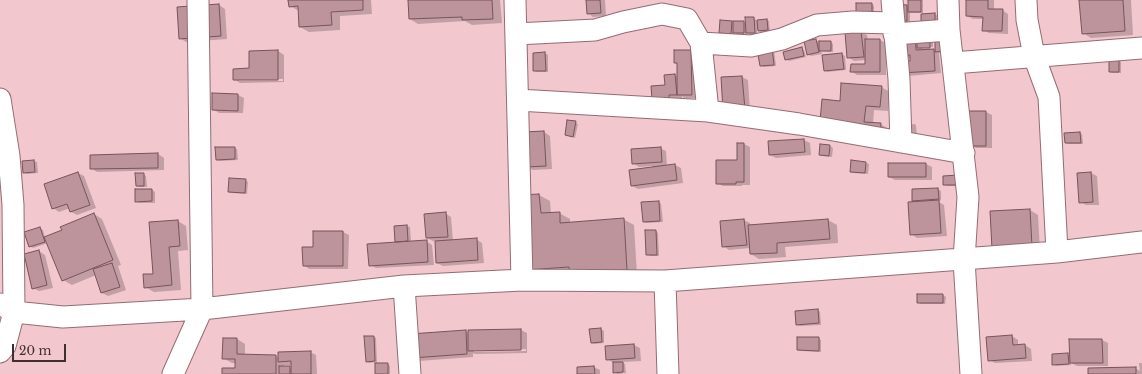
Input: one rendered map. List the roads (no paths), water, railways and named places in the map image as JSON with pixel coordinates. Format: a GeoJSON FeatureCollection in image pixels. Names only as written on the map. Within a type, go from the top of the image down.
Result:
{"type":"FeatureCollection","features":[{"type":"Feature","properties":{"kind":"street"},"geometry":{"type":"LineString","coordinates":[[173,374],[202,309],[198,0]]}},
{"type":"Feature","properties":{"kind":"street"},"geometry":{"type":"LineString","coordinates":[[515,0],[522,280]]}},
{"type":"Feature","properties":{"kind":"street"},"geometry":{"type":"LineString","coordinates":[[892,0],[899,79],[901,142]]}},
{"type":"Feature","properties":{"kind":"street"},"geometry":{"type":"LineString","coordinates":[[948,0],[949,30],[968,197],[964,260],[971,374]]}},
{"type":"Feature","properties":{"kind":"street"},"geometry":{"type":"LineString","coordinates":[[1026,0],[1027,20],[1034,56],[1049,97],[1057,252]]}},
{"type":"Feature","properties":{"kind":"street"},"geometry":{"type":"LineString","coordinates":[[516,34],[595,30],[623,22],[662,14],[687,19],[701,43],[708,111]]}},
{"type":"Feature","properties":{"kind":"street"},"geometry":{"type":"LineString","coordinates":[[701,43],[751,46],[782,39],[816,25],[852,22],[894,28],[949,30]]}},
{"type":"Feature","properties":{"kind":"street"},"geometry":{"type":"LineString","coordinates":[[953,63],[1142,48]]}},
{"type":"Feature","properties":{"kind":"street"},"geometry":{"type":"LineString","coordinates":[[0,99],[4,156],[13,206],[5,346],[0,352]]}},
{"type":"Feature","properties":{"kind":"street"},"geometry":{"type":"LineString","coordinates":[[518,100],[708,111],[799,124],[964,153]]}},
{"type":"Feature","properties":{"kind":"street"},"geometry":{"type":"LineString","coordinates":[[7,308],[63,317],[202,309],[404,286],[522,280],[666,281],[964,260],[1057,252],[1142,242]]}},
{"type":"Feature","properties":{"kind":"street"},"geometry":{"type":"LineString","coordinates":[[666,281],[668,374]]}},
{"type":"Feature","properties":{"kind":"street"},"geometry":{"type":"LineString","coordinates":[[404,286],[410,374]]}}]}
